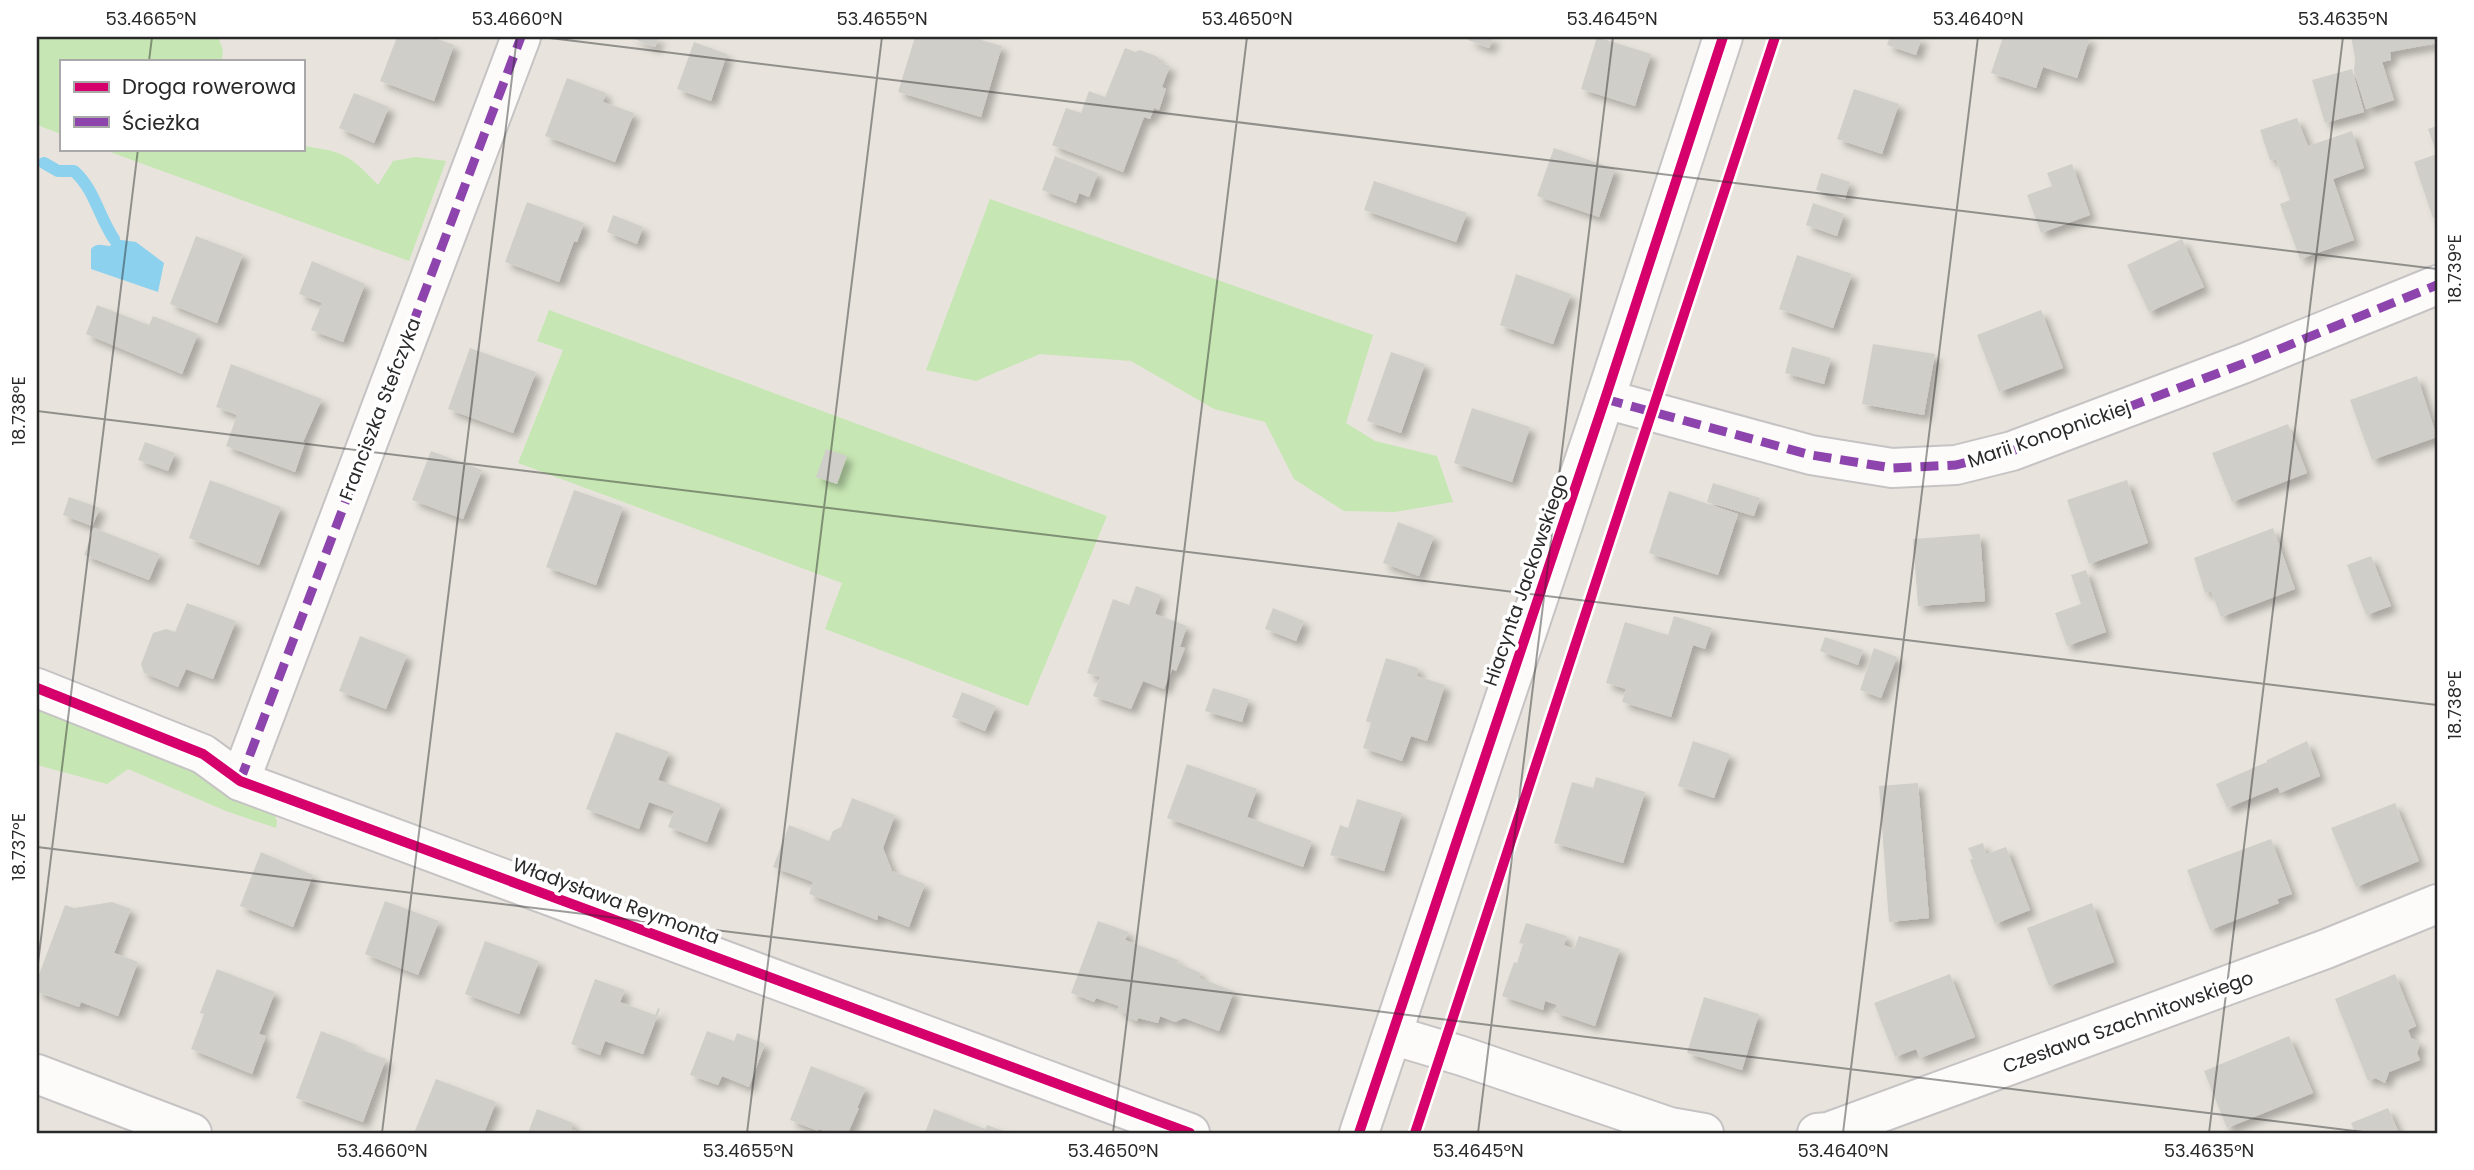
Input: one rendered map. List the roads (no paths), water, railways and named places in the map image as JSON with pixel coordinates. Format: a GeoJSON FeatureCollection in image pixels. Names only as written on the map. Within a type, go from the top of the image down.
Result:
{"type":"FeatureCollection","features":[{"type":"Feature","properties":{"kind":"street","name":"Franciszka Stefczyka"},"geometry":{"type":"LineString","coordinates":[[240,781],[521,37]]}},
{"type":"Feature","properties":{"kind":"street","name":"Hiacynta Jackowskiego"},"geometry":{"type":"LineString","coordinates":[[1359,1133],[1605,399],[1723,37]]}},
{"type":"Feature","properties":{"kind":"street","name":"Marii Konopnickiej"},"geometry":{"type":"LineString","coordinates":[[1605,399],[1811,455],[1892,468],[1956,465],[2012,451],[2245,363],[2437,285]]}},
{"type":"Feature","properties":{"kind":"street","name":"Władysława Reymonta"},"geometry":{"type":"LineString","coordinates":[[37,688],[203,754],[240,781],[1190,1133]]}},
{"type":"Feature","properties":{"kind":"street","name":"Czesława Szachnitowskiego"},"geometry":{"type":"LineString","coordinates":[[1817,1133],[1841,1127],[2326,949],[2437,904]]}},
{"type":"Feature","properties":{"kind":"street"},"geometry":{"type":"LineString","coordinates":[[1392,1035],[1670,1127],[1703,1133]]}},
{"type":"Feature","properties":{"kind":"street"},"geometry":{"type":"LineString","coordinates":[[37,1074],[192,1133]]}},
{"type":"Feature","properties":{"kind":"water"},"geometry":{"type":"Polygon","coordinates":[[[114,239],[136,242],[164,263],[158,292],[91,269],[91,249],[98,245],[110,246],[114,239]]]}},
{"type":"Feature","properties":{"kind":"waterway"},"geometry":{"type":"LineString","coordinates":[[44,163],[58,171],[74,171],[81,178],[114,239]]}}]}
